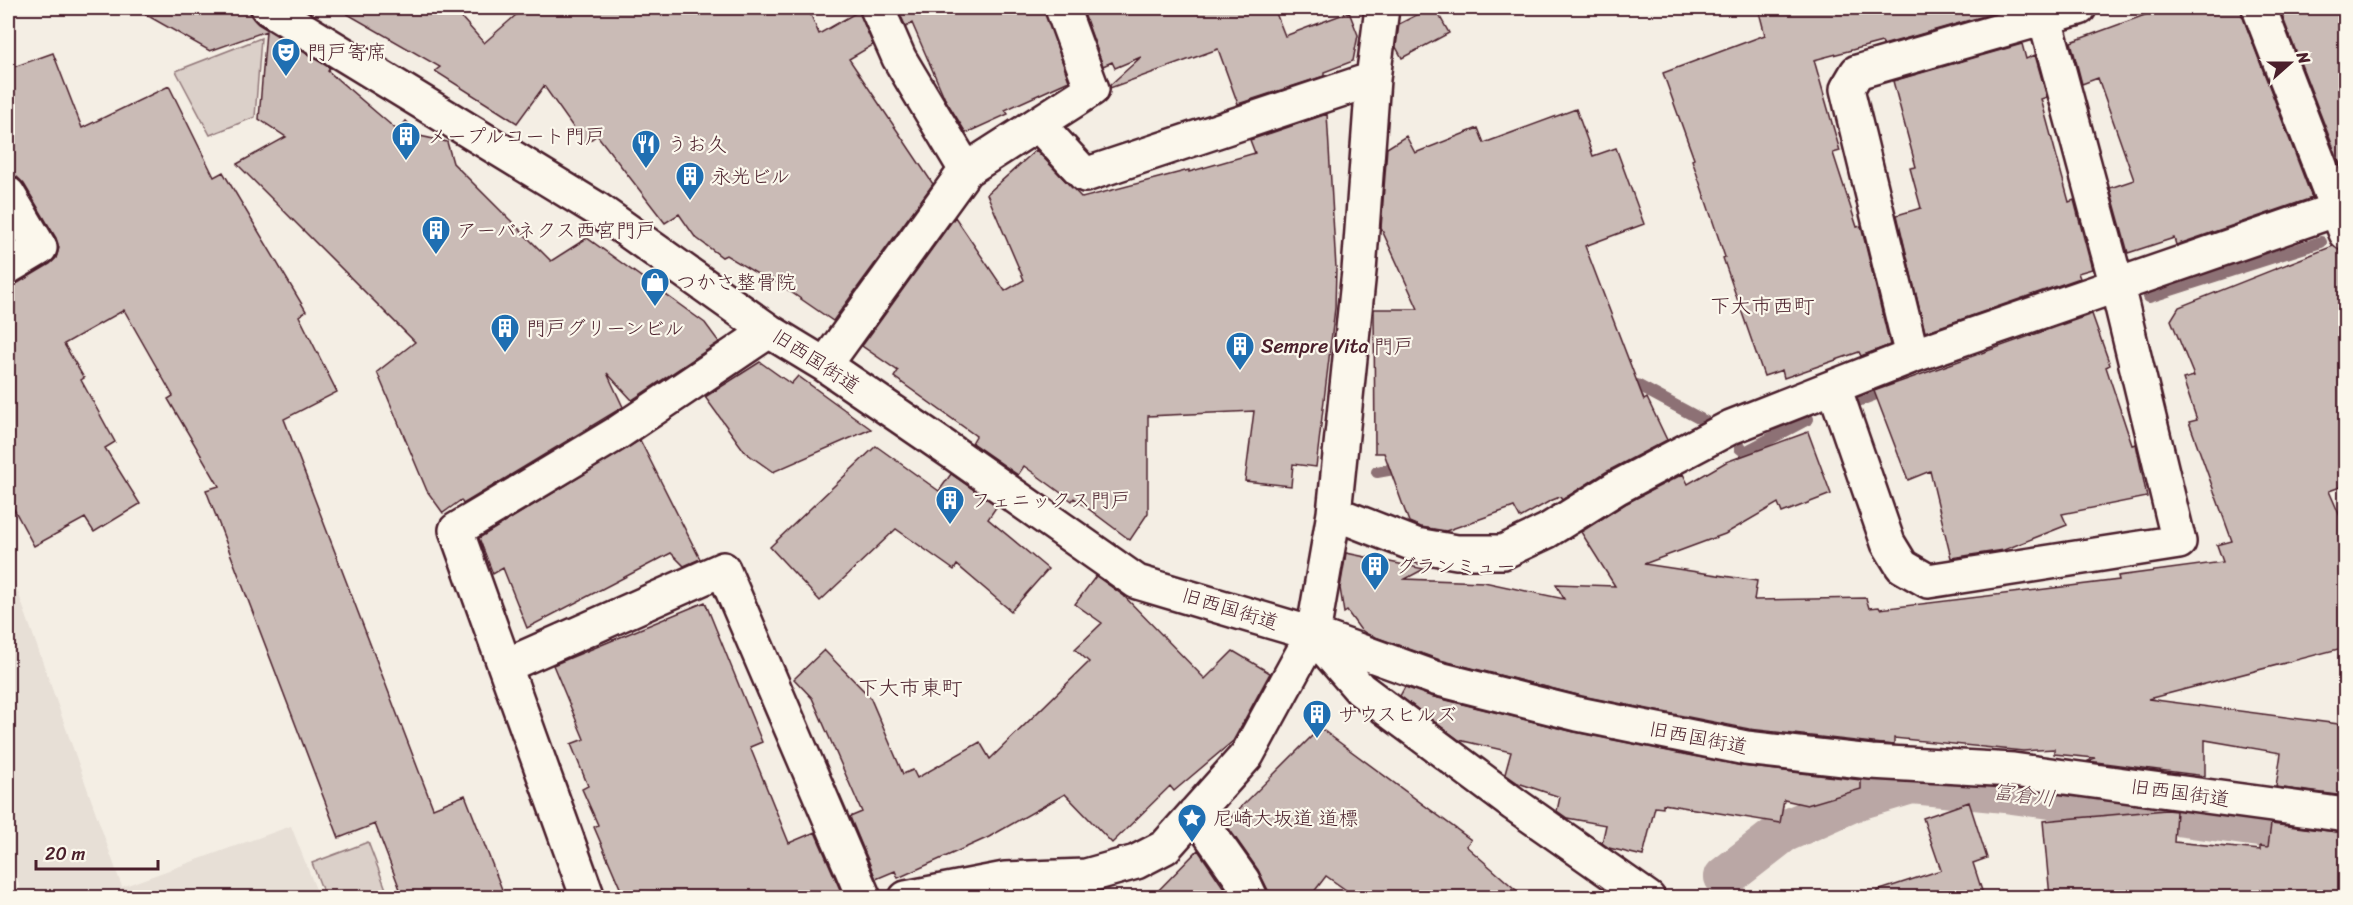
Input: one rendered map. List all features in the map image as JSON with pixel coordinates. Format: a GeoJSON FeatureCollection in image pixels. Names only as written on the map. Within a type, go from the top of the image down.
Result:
{"type":"FeatureCollection","features":[{"type":"Feature","properties":{"kind":"street","name":"旧西国街道"},"geometry":{"type":"LineString","coordinates":[[268,8],[597,209],[769,331],[825,365],[1137,582],[1313,634],[1435,678],[1578,714],[1746,748],[1871,762],[2013,770],[2346,815]]}},
{"type":"Feature","properties":{"kind":"street"},"geometry":{"type":"LineString","coordinates":[[877,8],[898,58],[966,170]]}},
{"type":"Feature","properties":{"kind":"street"},"geometry":{"type":"LineString","coordinates":[[825,365],[966,170],[1092,90],[1062,8]]}},
{"type":"Feature","properties":{"kind":"street"},"geometry":{"type":"LineString","coordinates":[[908,897],[1005,879],[1086,876],[1136,862],[1164,847],[1247,755],[1313,634],[1334,513],[1359,271],[1373,79],[1382,8]]}},
{"type":"Feature","properties":{"kind":"street"},"geometry":{"type":"LineString","coordinates":[[1912,356],[1848,89],[1857,72],[2043,13],[2079,8]]}},
{"type":"Feature","properties":{"kind":"street"},"geometry":{"type":"LineString","coordinates":[[1334,513],[1416,546],[1456,552],[1503,552],[1547,531],[1616,488],[1731,427],[1912,356],[2117,286],[2341,222],[2259,8]]}},
{"type":"Feature","properties":{"kind":"street"},"geometry":{"type":"LineString","coordinates":[[1834,387],[1888,543],[1902,566],[1928,581],[2179,542],[2117,286],[2043,13]]}},
{"type":"Feature","properties":{"kind":"street"},"geometry":{"type":"LineString","coordinates":[[1038,124],[1085,175],[1373,79]]}},
{"type":"Feature","properties":{"kind":"street"},"geometry":{"type":"LineString","coordinates":[[8,194],[40,248],[8,267]]}},
{"type":"Feature","properties":{"kind":"street"},"geometry":{"type":"LineString","coordinates":[[588,897],[456,530],[616,434],[769,331]]}},
{"type":"Feature","properties":{"kind":"street"},"geometry":{"type":"LineString","coordinates":[[505,666],[723,569],[864,897]]}},
{"type":"Feature","properties":{"kind":"street"},"geometry":{"type":"LineString","coordinates":[[1313,634],[1360,689],[1514,804],[1648,897]]}},
{"type":"Feature","properties":{"kind":"street"},"geometry":{"type":"LineString","coordinates":[[1195,813],[1243,881],[1251,897]]}},
{"type":"Feature","properties":{"kind":"shaded area"},"geometry":{"type":"Polygon","coordinates":[[[261,38],[255,117],[210,135],[176,71],[261,38]]]}},
{"type":"Feature","properties":{"kind":"shaded area"},"geometry":{"type":"Polygon","coordinates":[[[8,564],[122,887],[291,826],[319,897],[23,897],[8,850],[8,564]]]}},
{"type":"Feature","properties":{"kind":"shaded area"},"geometry":{"type":"Polygon","coordinates":[[[368,842],[389,897],[325,897],[312,863],[368,842]]]}},
{"type":"Feature","properties":{"kind":"building"},"geometry":{"type":"Polygon","coordinates":[[[134,8],[249,8],[251,16],[258,24],[330,68],[328,71],[398,131],[406,121],[420,136],[447,142],[453,163],[551,261],[587,238],[705,323],[719,342],[632,400],[607,373],[623,407],[463,504],[461,500],[443,513],[427,491],[377,372],[415,342],[237,164],[286,137],[259,119],[266,31],[210,51],[134,8]]]}},
{"type":"Feature","properties":{"kind":"building"},"geometry":{"type":"Polygon","coordinates":[[[337,8],[453,8],[484,43],[524,8],[808,8],[819,34],[859,11],[873,45],[849,59],[933,184],[833,321],[766,275],[764,278],[726,255],[722,257],[695,237],[679,214],[665,223],[597,135],[585,144],[544,86],[517,123],[435,71],[440,67],[337,8]]]}},
{"type":"Feature","properties":{"kind":"building"},"geometry":{"type":"Polygon","coordinates":[[[897,8],[1044,8],[1069,81],[1005,110],[1008,114],[966,133],[945,99],[912,23],[906,27],[897,8]]]}},
{"type":"Feature","properties":{"kind":"building"},"geometry":{"type":"Polygon","coordinates":[[[1082,8],[1274,8],[1285,36],[1349,12],[1358,35],[1353,61],[1324,72],[1324,76],[1238,104],[1218,49],[1110,88],[1110,85],[1141,57],[1115,68],[1112,62],[1103,66],[1082,8]]]}},
{"type":"Feature","properties":{"kind":"building"},"geometry":{"type":"Polygon","coordinates":[[[1430,8],[1435,8],[1449,33],[1402,58],[1396,47],[1399,24],[1430,8]]]}},
{"type":"Feature","properties":{"kind":"building"},"geometry":{"type":"Polygon","coordinates":[[[1758,8],[2012,8],[1883,45],[1882,42],[1814,60],[1840,151],[1833,153],[1857,227],[1861,226],[1890,345],[1861,356],[1859,352],[1784,378],[1782,370],[1764,376],[1723,258],[1725,257],[1692,160],[1694,159],[1663,73],[1765,35],[1758,8]]]}},
{"type":"Feature","properties":{"kind":"building"},"geometry":{"type":"Polygon","coordinates":[[[2164,8],[2241,8],[2312,198],[2176,245],[2174,238],[2128,253],[2110,188],[2134,180],[2098,78],[2082,84],[2071,42],[2164,8]]]}},
{"type":"Feature","properties":{"kind":"building"},"geometry":{"type":"Polygon","coordinates":[[[2279,8],[2346,8],[2346,180],[2279,8]]]}},
{"type":"Feature","properties":{"kind":"building"},"geometry":{"type":"Polygon","coordinates":[[[2022,44],[2026,59],[2035,55],[2047,97],[2041,99],[2069,202],[2074,200],[2092,269],[2078,273],[2080,278],[1925,332],[1897,215],[1921,208],[1910,168],[1916,167],[1893,81],[2022,44]]]}},
{"type":"Feature","properties":{"kind":"building"},"geometry":{"type":"Polygon","coordinates":[[[53,53],[82,128],[169,86],[214,177],[223,172],[306,311],[299,316],[337,392],[284,419],[433,808],[465,795],[505,897],[403,897],[375,824],[339,838],[206,490],[219,486],[168,399],[173,396],[124,310],[64,344],[84,378],[81,380],[115,442],[105,448],[140,504],[94,532],[85,518],[34,546],[8,498],[8,286],[18,283],[50,264],[56,258],[59,248],[56,238],[24,184],[17,177],[8,175],[8,69],[53,53]]]}},
{"type":"Feature","properties":{"kind":"building"},"geometry":{"type":"Polygon","coordinates":[[[1576,109],[1593,156],[1616,148],[1644,224],[1585,246],[1644,400],[1647,398],[1667,440],[1606,472],[1562,500],[1560,497],[1550,501],[1520,518],[1514,507],[1446,531],[1421,527],[1409,522],[1384,453],[1375,453],[1374,309],[1418,309],[1381,228],[1387,148],[1406,136],[1415,153],[1478,128],[1484,143],[1576,109]]]}},
{"type":"Feature","properties":{"kind":"building"},"geometry":{"type":"Polygon","coordinates":[[[1327,114],[1336,268],[1335,308],[1316,467],[1293,464],[1291,486],[1245,481],[1254,411],[1148,416],[1148,513],[1130,540],[1074,498],[1072,501],[1024,466],[1018,475],[972,443],[976,436],[894,377],[898,371],[862,346],[955,217],[1005,291],[1024,280],[987,194],[1036,150],[1082,198],[1255,153],[1250,140],[1327,114]]]}},
{"type":"Feature","properties":{"kind":"building"},"geometry":{"type":"Polygon","coordinates":[[[2333,246],[2346,251],[2346,485],[2329,491],[2346,530],[2346,647],[2148,699],[2346,725],[2346,796],[2276,787],[2281,753],[2205,740],[2205,776],[2088,761],[2095,758],[2054,754],[2054,749],[2023,751],[1894,738],[1894,745],[1749,729],[1582,696],[1440,660],[1367,634],[1360,629],[1347,611],[1344,613],[1340,588],[1346,553],[1424,569],[1405,579],[1484,582],[1564,599],[1556,584],[1615,586],[1581,532],[1625,504],[1683,474],[1688,484],[1726,462],[1808,432],[1831,494],[1782,513],[1778,503],[1725,534],[1644,564],[1757,581],[1754,600],[1866,598],[1869,608],[1879,607],[1880,609],[2119,580],[2118,576],[2223,562],[2217,545],[2232,541],[2189,422],[2197,420],[2183,379],[2194,376],[2171,320],[2179,307],[2333,246]]]}},
{"type":"Feature","properties":{"kind":"building"},"geometry":{"type":"Polygon","coordinates":[[[2092,314],[2110,365],[2106,367],[2132,445],[2136,444],[2147,497],[2062,514],[2067,525],[2004,550],[1951,558],[1930,471],[1908,480],[1874,391],[2092,314]]]}},
{"type":"Feature","properties":{"kind":"building"},"geometry":{"type":"Polygon","coordinates":[[[760,362],[791,384],[798,376],[871,429],[773,472],[745,452],[705,397],[760,362]]]}},
{"type":"Feature","properties":{"kind":"building"},"geometry":{"type":"Polygon","coordinates":[[[640,440],[700,559],[684,566],[671,553],[527,628],[503,568],[493,574],[479,538],[640,440]]]}},
{"type":"Feature","properties":{"kind":"building"},"geometry":{"type":"Polygon","coordinates":[[[876,446],[939,491],[951,474],[997,506],[988,519],[1048,569],[1011,611],[957,565],[954,570],[896,529],[820,601],[770,547],[876,446]]]}},
{"type":"Feature","properties":{"kind":"building"},"geometry":{"type":"Polygon","coordinates":[[[1096,576],[1124,596],[1205,679],[1233,651],[1270,673],[1233,741],[1174,791],[1170,786],[1112,843],[1065,794],[989,837],[898,878],[895,871],[876,879],[850,817],[862,812],[812,698],[794,679],[824,650],[870,697],[903,774],[913,770],[917,778],[980,742],[990,759],[1089,662],[1075,649],[1102,623],[1075,604],[1096,576]]]}},
{"type":"Feature","properties":{"kind":"building"},"geometry":{"type":"Polygon","coordinates":[[[705,602],[762,742],[750,747],[789,843],[815,832],[842,894],[833,897],[624,897],[594,827],[598,825],[582,789],[588,786],[571,744],[584,739],[553,665],[705,602]]]}},
{"type":"Feature","properties":{"kind":"building"},"geometry":{"type":"Polygon","coordinates":[[[1405,687],[1430,696],[1574,732],[1742,766],[1861,780],[1861,789],[1807,805],[1784,800],[1780,823],[1663,804],[1663,808],[1655,807],[1643,856],[1609,848],[1602,843],[1606,825],[1567,818],[1557,811],[1560,797],[1518,783],[1505,774],[1511,752],[1459,740],[1400,696],[1405,687]]]}},
{"type":"Feature","properties":{"kind":"building"},"geometry":{"type":"Polygon","coordinates":[[[1320,728],[1471,840],[1466,846],[1524,897],[1356,897],[1326,876],[1310,897],[1278,897],[1268,890],[1258,870],[1225,823],[1320,728]]]}},
{"type":"Feature","properties":{"kind":"building"},"geometry":{"type":"Polygon","coordinates":[[[1969,802],[1987,858],[1973,863],[1984,897],[1878,897],[1877,891],[1941,870],[1923,818],[1969,802]]]}},
{"type":"Feature","properties":{"kind":"building"},"geometry":{"type":"Polygon","coordinates":[[[2176,811],[2174,842],[2260,850],[2260,846],[2268,847],[2271,824],[2346,833],[2346,897],[2050,897],[2043,821],[2176,811]]]}},
{"type":"Feature","properties":{"kind":"building"},"geometry":{"type":"Polygon","coordinates":[[[1198,850],[1230,897],[1152,897],[1198,850]]]}},
{"type":"Feature","properties":{"kind":"waterway"},"geometry":{"type":"LineString","coordinates":[[2149,297],[2321,242]]}},
{"type":"Feature","properties":{"kind":"waterway"},"geometry":{"type":"LineString","coordinates":[[1624,391],[1637,385],[1708,423]]}},
{"type":"Feature","properties":{"kind":"waterway"},"geometry":{"type":"LineString","coordinates":[[1858,401],[1890,389]]}},
{"type":"Feature","properties":{"kind":"waterway"},"geometry":{"type":"LineString","coordinates":[[1740,448],[1745,452],[1808,419]]}},
{"type":"Feature","properties":{"kind":"waterway"},"geometry":{"type":"LineString","coordinates":[[1377,472],[1405,467]]}},
{"type":"Feature","properties":{"kind":"waterway","name":"富倉川"},"geometry":{"type":"LineString","coordinates":[[1725,877],[1783,832],[1855,800],[1912,783],[2005,792],[2326,835]]}},
{"type":"Feature","properties":{"kind":"place","name":"門戸寄席"},"geometry":{"type":"Point","coordinates":[286,78]}},
{"type":"Feature","properties":{"kind":"place","name":"メープルコート門戸"},"geometry":{"type":"Point","coordinates":[406,162]}},
{"type":"Feature","properties":{"kind":"place","name":"うお久"},"geometry":{"type":"Point","coordinates":[646,170]}},
{"type":"Feature","properties":{"kind":"place","name":"永光ビル"},"geometry":{"type":"Point","coordinates":[690,202]}},
{"type":"Feature","properties":{"kind":"place","name":"アーバネクス西宮門戸"},"geometry":{"type":"Point","coordinates":[436,256]}},
{"type":"Feature","properties":{"kind":"place","name":"つかさ整骨院"},"geometry":{"type":"Point","coordinates":[655,308]}},
{"type":"Feature","properties":{"kind":"place","name":"門戸グリーンビル"},"geometry":{"type":"Point","coordinates":[505,354]}},
{"type":"Feature","properties":{"kind":"place","name":"Sempre Vita 門戸"},"geometry":{"type":"Point","coordinates":[1240,372]}},
{"type":"Feature","properties":{"kind":"place","name":"フェニックス門戸"},"geometry":{"type":"Point","coordinates":[950,526]}},
{"type":"Feature","properties":{"kind":"place","name":"グランミュー"},"geometry":{"type":"Point","coordinates":[1375,592]}},
{"type":"Feature","properties":{"kind":"place","name":"サウスヒルズ"},"geometry":{"type":"Point","coordinates":[1317,740]}},
{"type":"Feature","properties":{"kind":"place","name":"尼崎大坂道 道標"},"geometry":{"type":"Point","coordinates":[1192,844]}},
{"type":"Feature","properties":{"kind":"district","name":"下大市西町"},"geometry":{"type":"Point","coordinates":[1762,306]}},
{"type":"Feature","properties":{"kind":"district","name":"下大市東町"},"geometry":{"type":"Point","coordinates":[910,688]}}]}
